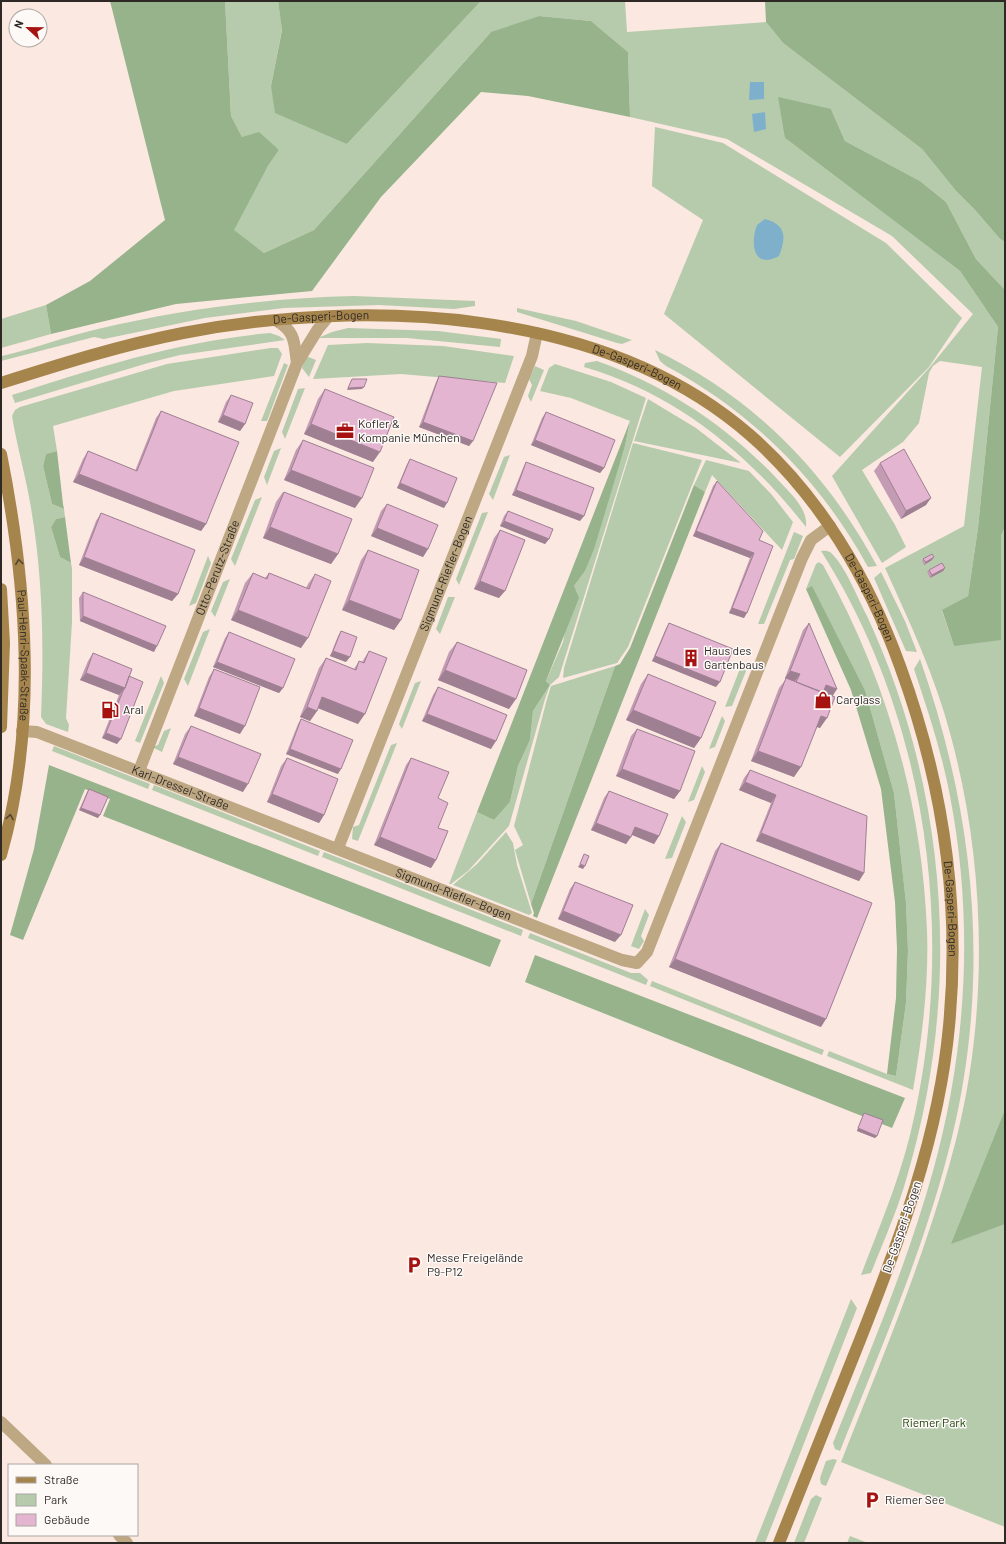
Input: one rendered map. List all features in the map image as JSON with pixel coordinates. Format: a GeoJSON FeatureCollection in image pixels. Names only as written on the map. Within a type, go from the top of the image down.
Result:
{"type":"FeatureCollection","features":[{"type":"Feature","properties":{"kind":"main road","name":"De-Gasperi-Bogen"},"geometry":{"type":"LineString","coordinates":[[1,383],[81,358],[147,341],[237,324],[328,317],[393,317],[444,320],[536,333],[588,346],[621,358],[670,380],[697,396],[750,435],[794,480],[830,526],[861,579],[890,637],[912,699],[931,762],[943,819],[951,890],[953,948],[949,1028],[941,1084],[927,1148],[907,1216],[879,1293],[779,1543]]}},
{"type":"Feature","properties":{"kind":"main road","name":"Paul-Henri-Spaak-Straße"},"geometry":{"type":"LineString","coordinates":[[1,454],[20,565],[24,643],[22,731],[17,779],[7,835],[1,855]]}},
{"type":"Feature","properties":{"kind":"main road","name":"Paul-Henri-Spaak-Straße"},"geometry":{"type":"LineString","coordinates":[[1,589],[4,643],[1,727]]}},
{"type":"Feature","properties":{"kind":"street","name":"Otto-Perutz-Straße"},"geometry":{"type":"LineString","coordinates":[[139,771],[297,363],[318,328],[328,317]]}},
{"type":"Feature","properties":{"kind":"street"},"geometry":{"type":"LineString","coordinates":[[276,321],[286,326],[292,334],[297,363]]}},
{"type":"Feature","properties":{"kind":"street","name":"Sigmund-Riefler-Bogen"},"geometry":{"type":"LineString","coordinates":[[536,333],[532,356],[338,848],[622,960],[637,963],[647,952],[802,558],[811,540],[830,526]]}},
{"type":"Feature","properties":{"kind":"street","name":"Karl-Dressel-Straße"},"geometry":{"type":"LineString","coordinates":[[22,731],[37,732],[338,848]]}},
{"type":"Feature","properties":{"kind":"street"},"geometry":{"type":"LineString","coordinates":[[1,1422],[45,1464]]}},
{"type":"Feature","properties":{"kind":"green space"},"geometry":{"type":"Polygon","coordinates":[[[110,1],[225,1],[231,116],[242,137],[259,132],[279,150],[268,166],[234,230],[264,253],[314,230],[491,32],[539,16],[591,21],[628,52],[630,117],[528,96],[481,92],[381,197],[312,291],[176,304],[51,334],[46,305],[90,281],[165,220],[110,1]]]}},
{"type":"Feature","properties":{"kind":"green space","name":"Riemer Park"},"geometry":{"type":"Polygon","coordinates":[[[225,1],[278,1],[282,29],[271,86],[347,144],[481,1],[625,1],[627,32],[766,22],[783,43],[922,149],[956,191],[1000,239],[1005,242],[1005,290],[976,259],[946,202],[920,181],[845,141],[831,109],[785,138],[960,271],[998,327],[978,528],[968,596],[942,611],[954,646],[1005,527],[1005,1527],[841,1462],[890,1339],[934,1216],[958,1132],[968,1083],[975,1034],[979,932],[976,881],[962,781],[950,733],[937,691],[904,609],[885,568],[964,526],[982,367],[940,361],[933,366],[929,373],[919,423],[903,442],[862,470],[895,525],[906,547],[882,563],[832,476],[930,367],[973,314],[892,236],[727,139],[630,117],[628,52],[591,21],[539,16],[490,33],[314,230],[264,253],[233,230],[268,166],[279,150],[242,137],[231,116],[225,1]]]}},
{"type":"Feature","properties":{"kind":"green space"},"geometry":{"type":"Polygon","coordinates":[[[278,1],[481,1],[347,144],[275,113],[271,86],[282,30],[278,1]]]}},
{"type":"Feature","properties":{"kind":"green space"},"geometry":{"type":"Polygon","coordinates":[[[765,1],[1005,1],[1005,242],[1000,239],[956,191],[922,149],[783,43],[766,22],[765,1]]]}},
{"type":"Feature","properties":{"kind":"green space"},"geometry":{"type":"Polygon","coordinates":[[[778,97],[831,109],[845,141],[920,181],[946,202],[976,259],[1005,290],[1005,527],[1001,536],[1001,640],[954,646],[942,610],[968,596],[978,528],[998,327],[960,271],[785,138],[778,97]]]}},
{"type":"Feature","properties":{"kind":"green space"},"geometry":{"type":"Polygon","coordinates":[[[655,127],[723,143],[886,243],[962,318],[929,367],[840,457],[664,314],[703,220],[652,186],[655,127]]]}},
{"type":"Feature","properties":{"kind":"green space"},"geometry":{"type":"Polygon","coordinates":[[[354,296],[475,301],[475,306],[454,309],[379,305],[284,308],[205,318],[104,339],[94,337],[1,361],[2,356],[74,335],[130,322],[193,310],[290,299],[354,296]]]}},
{"type":"Feature","properties":{"kind":"green space"},"geometry":{"type":"Polygon","coordinates":[[[46,305],[51,334],[1,348],[1,319],[46,305]]]}},
{"type":"Feature","properties":{"kind":"green space"},"geometry":{"type":"Polygon","coordinates":[[[517,308],[576,321],[632,340],[622,344],[617,343],[517,312],[517,308]]]}},
{"type":"Feature","properties":{"kind":"green space"},"geometry":{"type":"Polygon","coordinates":[[[348,328],[438,331],[501,339],[500,347],[407,338],[318,338],[332,332],[348,328]]]}},
{"type":"Feature","properties":{"kind":"green space"},"geometry":{"type":"Polygon","coordinates":[[[270,333],[285,340],[180,355],[148,363],[15,403],[12,395],[140,356],[204,342],[270,333]]]}},
{"type":"Feature","properties":{"kind":"green space"},"geometry":{"type":"Polygon","coordinates":[[[367,343],[443,346],[514,356],[505,383],[401,374],[313,379],[328,345],[367,343]]]}},
{"type":"Feature","properties":{"kind":"green space"},"geometry":{"type":"Polygon","coordinates":[[[278,348],[282,354],[274,376],[174,391],[53,426],[57,451],[46,454],[43,466],[52,504],[64,509],[65,517],[56,519],[51,527],[60,557],[71,563],[72,622],[66,718],[69,725],[68,732],[46,724],[41,717],[42,612],[38,560],[29,496],[12,416],[15,410],[20,407],[167,364],[278,348]]]}},
{"type":"Feature","properties":{"kind":"green space"},"geometry":{"type":"Polygon","coordinates":[[[655,350],[691,369],[724,390],[755,414],[784,440],[810,468],[835,499],[857,531],[877,566],[868,567],[829,506],[782,452],[755,427],[727,405],[697,384],[666,366],[660,361],[655,350]]]}},
{"type":"Feature","properties":{"kind":"green space"},"geometry":{"type":"Polygon","coordinates":[[[306,356],[316,360],[309,377],[302,368],[306,356]]]}},
{"type":"Feature","properties":{"kind":"green space"},"geometry":{"type":"Polygon","coordinates":[[[597,361],[623,371],[672,396],[696,410],[740,443],[794,497],[802,508],[806,520],[806,527],[784,500],[760,475],[735,451],[708,429],[649,393],[617,378],[584,367],[585,363],[597,361]]]}},
{"type":"Feature","properties":{"kind":"green space"},"geometry":{"type":"Polygon","coordinates":[[[284,363],[288,365],[267,421],[261,421],[284,363]]]}},
{"type":"Feature","properties":{"kind":"green space"},"geometry":{"type":"Polygon","coordinates":[[[555,364],[611,382],[646,398],[559,677],[550,685],[546,681],[563,642],[574,586],[585,571],[625,446],[630,421],[571,398],[540,391],[549,368],[555,364]]]}},
{"type":"Feature","properties":{"kind":"green space"},"geometry":{"type":"Polygon","coordinates":[[[535,366],[544,370],[531,402],[528,396],[532,385],[529,379],[535,366]]]}},
{"type":"Feature","properties":{"kind":"green space"},"geometry":{"type":"Polygon","coordinates":[[[305,388],[285,439],[282,432],[298,389],[305,388]]]}},
{"type":"Feature","properties":{"kind":"green space"},"geometry":{"type":"Polygon","coordinates":[[[648,399],[696,428],[741,463],[634,441],[648,399]]]}},
{"type":"Feature","properties":{"kind":"green space"},"geometry":{"type":"Polygon","coordinates":[[[630,421],[625,446],[594,549],[585,571],[574,586],[579,598],[546,681],[550,685],[533,711],[530,740],[518,766],[510,802],[494,820],[477,812],[630,421]]]}},
{"type":"Feature","properties":{"kind":"green space"},"geometry":{"type":"Polygon","coordinates":[[[633,443],[702,460],[628,647],[617,663],[563,678],[564,668],[633,443]]]}},
{"type":"Feature","properties":{"kind":"green space"},"geometry":{"type":"Polygon","coordinates":[[[281,448],[267,485],[264,477],[274,451],[281,448]]]}},
{"type":"Feature","properties":{"kind":"green space"},"geometry":{"type":"Polygon","coordinates":[[[57,451],[64,509],[52,504],[43,466],[46,454],[57,451]]]}},
{"type":"Feature","properties":{"kind":"green space"},"geometry":{"type":"Polygon","coordinates":[[[510,455],[493,500],[489,494],[504,457],[510,455]]]}},
{"type":"Feature","properties":{"kind":"green space"},"geometry":{"type":"Polygon","coordinates":[[[706,460],[749,471],[772,495],[793,522],[782,550],[712,475],[705,492],[694,485],[706,460]]]}},
{"type":"Feature","properties":{"kind":"green space"},"geometry":{"type":"Polygon","coordinates":[[[694,485],[705,492],[537,918],[533,916],[534,913],[531,904],[615,666],[620,664],[630,648],[694,485]]]}},
{"type":"Feature","properties":{"kind":"green space"},"geometry":{"type":"Polygon","coordinates":[[[262,497],[235,566],[231,559],[255,500],[262,497]]]}},
{"type":"Feature","properties":{"kind":"green space"},"geometry":{"type":"Polygon","coordinates":[[[488,512],[459,585],[456,579],[482,513],[488,512]]]}},
{"type":"Feature","properties":{"kind":"green space"},"geometry":{"type":"Polygon","coordinates":[[[65,517],[71,563],[60,557],[51,527],[56,519],[65,517]]]}},
{"type":"Feature","properties":{"kind":"green space"},"geometry":{"type":"Polygon","coordinates":[[[794,532],[803,536],[794,559],[790,560],[764,624],[758,624],[794,532]]]}},
{"type":"Feature","properties":{"kind":"green space"},"geometry":{"type":"Polygon","coordinates":[[[821,551],[830,552],[839,562],[848,577],[867,616],[894,683],[915,751],[930,820],[938,891],[940,962],[936,1033],[925,1103],[908,1173],[896,1211],[871,1273],[861,1275],[899,1174],[909,1139],[924,1065],[931,989],[931,912],[924,836],[910,761],[888,688],[858,617],[821,551]]]}},
{"type":"Feature","properties":{"kind":"green space"},"geometry":{"type":"Polygon","coordinates":[[[208,556],[211,563],[196,603],[189,606],[208,556]]]}},
{"type":"Feature","properties":{"kind":"green space"},"geometry":{"type":"Polygon","coordinates":[[[819,562],[823,565],[845,608],[865,652],[882,696],[897,742],[909,788],[918,835],[924,883],[927,931],[927,971],[924,1011],[913,1090],[827,1056],[829,1051],[887,1074],[896,1076],[906,1003],[908,951],[906,903],[894,793],[865,690],[812,587],[806,589],[816,564],[819,562]]]}},
{"type":"Feature","properties":{"kind":"green space"},"geometry":{"type":"Polygon","coordinates":[[[881,572],[905,621],[917,652],[906,651],[874,578],[881,572]]]}},
{"type":"Feature","properties":{"kind":"green space"},"geometry":{"type":"Polygon","coordinates":[[[230,579],[215,617],[211,611],[223,582],[230,579]]]}},
{"type":"Feature","properties":{"kind":"green space"},"geometry":{"type":"Polygon","coordinates":[[[812,586],[865,690],[894,793],[906,903],[908,951],[906,1003],[896,1076],[887,1074],[896,998],[897,949],[895,902],[881,789],[851,690],[806,589],[812,586]]]}},
{"type":"Feature","properties":{"kind":"green space"},"geometry":{"type":"Polygon","coordinates":[[[448,597],[455,597],[440,634],[436,629],[448,597]]]}},
{"type":"Feature","properties":{"kind":"green space"},"geometry":{"type":"Polygon","coordinates":[[[210,629],[188,686],[184,679],[203,632],[210,629]]]}},
{"type":"Feature","properties":{"kind":"green space"},"geometry":{"type":"Polygon","coordinates":[[[920,659],[939,718],[954,777],[965,836],[971,896],[974,956],[971,1016],[964,1076],[952,1137],[929,1217],[902,1296],[840,1451],[835,1449],[833,1443],[874,1342],[923,1206],[944,1125],[960,1032],[964,937],[958,843],[950,796],[939,748],[914,669],[920,659]]]}},
{"type":"Feature","properties":{"kind":"green space"},"geometry":{"type":"Polygon","coordinates":[[[615,666],[531,904],[515,850],[523,845],[514,826],[551,686],[615,666]]]}},
{"type":"Feature","properties":{"kind":"green space"},"geometry":{"type":"Polygon","coordinates":[[[741,666],[746,671],[732,706],[725,707],[741,666]]]}},
{"type":"Feature","properties":{"kind":"green space"},"geometry":{"type":"Polygon","coordinates":[[[161,676],[164,683],[140,743],[135,741],[161,676]]]}},
{"type":"Feature","properties":{"kind":"green space"},"geometry":{"type":"Polygon","coordinates":[[[421,681],[402,729],[399,724],[415,683],[421,681]]]}},
{"type":"Feature","properties":{"kind":"green space"},"geometry":{"type":"Polygon","coordinates":[[[550,685],[509,826],[468,871],[449,884],[477,812],[494,820],[510,802],[518,766],[530,740],[533,711],[550,685]]]}},
{"type":"Feature","properties":{"kind":"green space"},"geometry":{"type":"Polygon","coordinates":[[[722,716],[725,721],[715,747],[709,749],[722,716]]]}},
{"type":"Feature","properties":{"kind":"green space"},"geometry":{"type":"Polygon","coordinates":[[[171,728],[162,752],[152,747],[158,745],[164,731],[171,728]]]}},
{"type":"Feature","properties":{"kind":"green space"},"geometry":{"type":"Polygon","coordinates":[[[397,743],[358,841],[352,839],[353,827],[359,825],[391,745],[397,743]]]}},
{"type":"Feature","properties":{"kind":"green space"},"geometry":{"type":"Polygon","coordinates":[[[54,746],[150,784],[148,789],[52,751],[54,746]]]}},
{"type":"Feature","properties":{"kind":"green space"},"geometry":{"type":"Polygon","coordinates":[[[49,765],[501,940],[490,967],[103,816],[110,799],[85,789],[23,940],[10,935],[34,849],[49,765]]]}},
{"type":"Feature","properties":{"kind":"green space"},"geometry":{"type":"Polygon","coordinates":[[[702,766],[705,772],[694,800],[688,802],[702,766]]]}},
{"type":"Feature","properties":{"kind":"green space"},"geometry":{"type":"Polygon","coordinates":[[[154,785],[320,851],[318,856],[152,790],[154,785]]]}},
{"type":"Feature","properties":{"kind":"green space"},"geometry":{"type":"Polygon","coordinates":[[[682,816],[686,822],[672,858],[665,859],[682,816]]]}},
{"type":"Feature","properties":{"kind":"green space"},"geometry":{"type":"Polygon","coordinates":[[[506,832],[513,843],[517,865],[532,913],[529,915],[453,885],[477,864],[506,832]]]}},
{"type":"Feature","properties":{"kind":"green space"},"geometry":{"type":"Polygon","coordinates":[[[324,852],[523,930],[521,936],[322,857],[324,852]]]}},
{"type":"Feature","properties":{"kind":"green space"},"geometry":{"type":"Polygon","coordinates":[[[645,909],[649,915],[641,936],[644,941],[639,949],[631,946],[645,909]]]}},
{"type":"Feature","properties":{"kind":"green space"},"geometry":{"type":"Polygon","coordinates":[[[530,933],[631,973],[640,973],[648,980],[646,985],[528,938],[530,933]]]}},
{"type":"Feature","properties":{"kind":"green space"},"geometry":{"type":"Polygon","coordinates":[[[535,955],[905,1098],[892,1128],[525,982],[535,955]]]}},
{"type":"Feature","properties":{"kind":"green space"},"geometry":{"type":"Polygon","coordinates":[[[652,981],[824,1050],[822,1055],[650,986],[652,981]]]}},
{"type":"Feature","properties":{"kind":"green space"},"geometry":{"type":"Polygon","coordinates":[[[1005,1110],[1005,1224],[951,1244],[1005,1110]]]}},
{"type":"Feature","properties":{"kind":"green space"},"geometry":{"type":"Polygon","coordinates":[[[851,1299],[857,1308],[765,1543],[755,1543],[851,1299]]]}},
{"type":"Feature","properties":{"kind":"green space"},"geometry":{"type":"Polygon","coordinates":[[[833,1459],[837,1460],[826,1486],[821,1484],[820,1478],[826,1461],[833,1459]]]}},
{"type":"Feature","properties":{"kind":"green space"},"geometry":{"type":"Polygon","coordinates":[[[816,1495],[822,1498],[804,1543],[794,1543],[811,1499],[816,1495]]]}},
{"type":"Feature","properties":{"kind":"green space"},"geometry":{"type":"Polygon","coordinates":[[[850,1536],[868,1543],[847,1543],[850,1536]]]}},
{"type":"Feature","properties":{"kind":"water"},"geometry":{"type":"Polygon","coordinates":[[[750,82],[764,82],[764,99],[749,100],[750,82]]]}},
{"type":"Feature","properties":{"kind":"water"},"geometry":{"type":"Polygon","coordinates":[[[765,112],[766,129],[754,132],[752,114],[765,112]]]}},
{"type":"Feature","properties":{"kind":"water"},"geometry":{"type":"Polygon","coordinates":[[[765,219],[777,225],[781,229],[783,233],[783,243],[779,256],[764,260],[759,257],[756,252],[754,239],[757,225],[765,219]]]}},
{"type":"Feature","properties":{"kind":"building"},"geometry":{"type":"Polygon","coordinates":[[[439,376],[497,383],[473,441],[423,422],[439,376]]]}},
{"type":"Feature","properties":{"kind":"building"},"geometry":{"type":"Polygon","coordinates":[[[352,379],[367,379],[364,387],[348,388],[352,379]]]}},
{"type":"Feature","properties":{"kind":"building","name":"Kofler & Kompanie München"},"geometry":{"type":"Polygon","coordinates":[[[325,389],[394,417],[380,452],[311,424],[325,389]]]}},
{"type":"Feature","properties":{"kind":"building"},"geometry":{"type":"Polygon","coordinates":[[[231,395],[253,403],[245,424],[223,415],[231,395]]]}},
{"type":"Feature","properties":{"kind":"building"},"geometry":{"type":"Polygon","coordinates":[[[161,411],[239,442],[206,524],[79,474],[88,451],[137,471],[161,411]]]}},
{"type":"Feature","properties":{"kind":"building"},"geometry":{"type":"Polygon","coordinates":[[[546,412],[615,440],[604,468],[535,440],[546,412]]]}},
{"type":"Feature","properties":{"kind":"building"},"geometry":{"type":"Polygon","coordinates":[[[303,440],[374,468],[362,498],[291,470],[303,440]]]}},
{"type":"Feature","properties":{"kind":"building"},"geometry":{"type":"Polygon","coordinates":[[[904,449],[931,498],[906,511],[880,463],[904,449]]]}},
{"type":"Feature","properties":{"kind":"building"},"geometry":{"type":"Polygon","coordinates":[[[410,459],[457,478],[447,503],[400,483],[410,459]]]}},
{"type":"Feature","properties":{"kind":"building"},"geometry":{"type":"Polygon","coordinates":[[[526,462],[594,488],[584,516],[516,490],[526,462]]]}},
{"type":"Feature","properties":{"kind":"building"},"geometry":{"type":"Polygon","coordinates":[[[717,481],[763,531],[759,540],[773,546],[747,613],[732,608],[754,553],[696,531],[717,481]]]}},
{"type":"Feature","properties":{"kind":"building"},"geometry":{"type":"Polygon","coordinates":[[[284,492],[352,519],[338,554],[270,527],[284,492]]]}},
{"type":"Feature","properties":{"kind":"building"},"geometry":{"type":"Polygon","coordinates":[[[387,504],[438,525],[428,549],[377,528],[387,504]]]}},
{"type":"Feature","properties":{"kind":"building"},"geometry":{"type":"Polygon","coordinates":[[[508,511],[553,529],[549,539],[504,521],[508,511]]]}},
{"type":"Feature","properties":{"kind":"building"},"geometry":{"type":"Polygon","coordinates":[[[101,513],[195,550],[178,594],[84,557],[101,513]]]}},
{"type":"Feature","properties":{"kind":"building"},"geometry":{"type":"Polygon","coordinates":[[[500,530],[525,540],[505,591],[480,581],[500,530]]]}},
{"type":"Feature","properties":{"kind":"building"},"geometry":{"type":"Polygon","coordinates":[[[368,550],[419,570],[401,620],[349,600],[368,550]]]}},
{"type":"Feature","properties":{"kind":"building"},"geometry":{"type":"Polygon","coordinates":[[[932,554],[934,557],[926,562],[923,559],[932,554]]]}},
{"type":"Feature","properties":{"kind":"building"},"geometry":{"type":"Polygon","coordinates":[[[942,563],[945,568],[932,575],[929,570],[942,563]]]}},
{"type":"Feature","properties":{"kind":"building"},"geometry":{"type":"Polygon","coordinates":[[[253,573],[267,579],[269,573],[309,589],[315,574],[331,581],[308,638],[238,610],[253,573]]]}},
{"type":"Feature","properties":{"kind":"building"},"geometry":{"type":"Polygon","coordinates":[[[83,592],[166,626],[157,646],[83,616],[83,592]]]}},
{"type":"Feature","properties":{"kind":"building","name":"Haus des Gartenbaus"},"geometry":{"type":"Polygon","coordinates":[[[669,623],[733,649],[720,682],[655,656],[669,623]]]}},
{"type":"Feature","properties":{"kind":"building"},"geometry":{"type":"Polygon","coordinates":[[[809,623],[837,689],[826,685],[823,693],[796,682],[800,674],[790,671],[809,623]]]}},
{"type":"Feature","properties":{"kind":"building"},"geometry":{"type":"Polygon","coordinates":[[[341,631],[357,637],[350,657],[333,651],[341,631]]]}},
{"type":"Feature","properties":{"kind":"building"},"geometry":{"type":"Polygon","coordinates":[[[229,632],[295,659],[283,688],[217,662],[229,632]]]}},
{"type":"Feature","properties":{"kind":"building"},"geometry":{"type":"Polygon","coordinates":[[[457,642],[527,670],[516,699],[445,670],[457,642]]]}},
{"type":"Feature","properties":{"kind":"building"},"geometry":{"type":"Polygon","coordinates":[[[369,651],[387,658],[365,714],[322,697],[317,711],[307,707],[326,658],[356,670],[359,661],[364,663],[369,651]]]}},
{"type":"Feature","properties":{"kind":"building"},"geometry":{"type":"Polygon","coordinates":[[[93,653],[132,669],[125,688],[86,673],[93,653]]]}},
{"type":"Feature","properties":{"kind":"building"},"geometry":{"type":"Polygon","coordinates":[[[214,669],[260,687],[245,726],[199,708],[214,669]]]}},
{"type":"Feature","properties":{"kind":"building"},"geometry":{"type":"Polygon","coordinates":[[[648,674],[716,702],[701,738],[633,710],[648,674]]]}},
{"type":"Feature","properties":{"kind":"building"},"geometry":{"type":"Polygon","coordinates":[[[129,676],[143,682],[121,739],[106,733],[129,676]]]}},
{"type":"Feature","properties":{"kind":"building"},"geometry":{"type":"Polygon","coordinates":[[[786,678],[835,697],[827,718],[821,716],[801,767],[758,751],[786,678]]]}},
{"type":"Feature","properties":{"kind":"building"},"geometry":{"type":"Polygon","coordinates":[[[438,687],[507,715],[496,741],[427,714],[438,687]]]}},
{"type":"Feature","properties":{"kind":"building"},"geometry":{"type":"Polygon","coordinates":[[[301,719],[353,740],[341,769],[290,749],[301,719]]]}},
{"type":"Feature","properties":{"kind":"building"},"geometry":{"type":"Polygon","coordinates":[[[191,726],[261,754],[248,784],[178,757],[191,726]]]}},
{"type":"Feature","properties":{"kind":"building"},"geometry":{"type":"Polygon","coordinates":[[[637,729],[695,751],[680,791],[622,769],[637,729]]]}},
{"type":"Feature","properties":{"kind":"building"},"geometry":{"type":"Polygon","coordinates":[[[287,758],[338,779],[324,815],[272,794],[287,758]]]}},
{"type":"Feature","properties":{"kind":"building"},"geometry":{"type":"Polygon","coordinates":[[[411,758],[449,772],[438,798],[448,803],[438,828],[448,831],[436,860],[380,837],[411,758]]]}},
{"type":"Feature","properties":{"kind":"building"},"geometry":{"type":"Polygon","coordinates":[[[750,770],[867,816],[864,873],[761,833],[776,795],[745,782],[750,770]]]}},
{"type":"Feature","properties":{"kind":"building"},"geometry":{"type":"Polygon","coordinates":[[[89,789],[108,797],[100,815],[81,808],[89,789]]]}},
{"type":"Feature","properties":{"kind":"building"},"geometry":{"type":"Polygon","coordinates":[[[609,791],[668,814],[659,836],[635,827],[631,837],[596,823],[609,791]]]}},
{"type":"Feature","properties":{"kind":"building"},"geometry":{"type":"Polygon","coordinates":[[[721,843],[872,903],[826,1019],[675,959],[721,843]]]}},
{"type":"Feature","properties":{"kind":"building"},"geometry":{"type":"Polygon","coordinates":[[[584,854],[589,856],[585,866],[580,864],[584,854]]]}},
{"type":"Feature","properties":{"kind":"building"},"geometry":{"type":"Polygon","coordinates":[[[575,882],[633,905],[621,935],[563,911],[575,882]]]}},
{"type":"Feature","properties":{"kind":"building"},"geometry":{"type":"Polygon","coordinates":[[[864,1113],[883,1120],[877,1136],[858,1128],[864,1113]]]}},
{"type":"Feature","properties":{"kind":"place","name":"Kofler & Kompanie München"},"geometry":{"type":"Point","coordinates":[345,431]}},
{"type":"Feature","properties":{"kind":"place","name":"Haus des Gartenbaus"},"geometry":{"type":"Point","coordinates":[691,658]}},
{"type":"Feature","properties":{"kind":"place","name":"Carglass"},"geometry":{"type":"Point","coordinates":[823,700]}},
{"type":"Feature","properties":{"kind":"place","name":"Aral"},"geometry":{"type":"Point","coordinates":[110,710]}},
{"type":"Feature","properties":{"kind":"place","name":"Messe Freigelände P9-P12"},"geometry":{"type":"Point","coordinates":[414,1265]}},
{"type":"Feature","properties":{"kind":"place","name":"Riemer See"},"geometry":{"type":"Point","coordinates":[872,1500]}}]}
